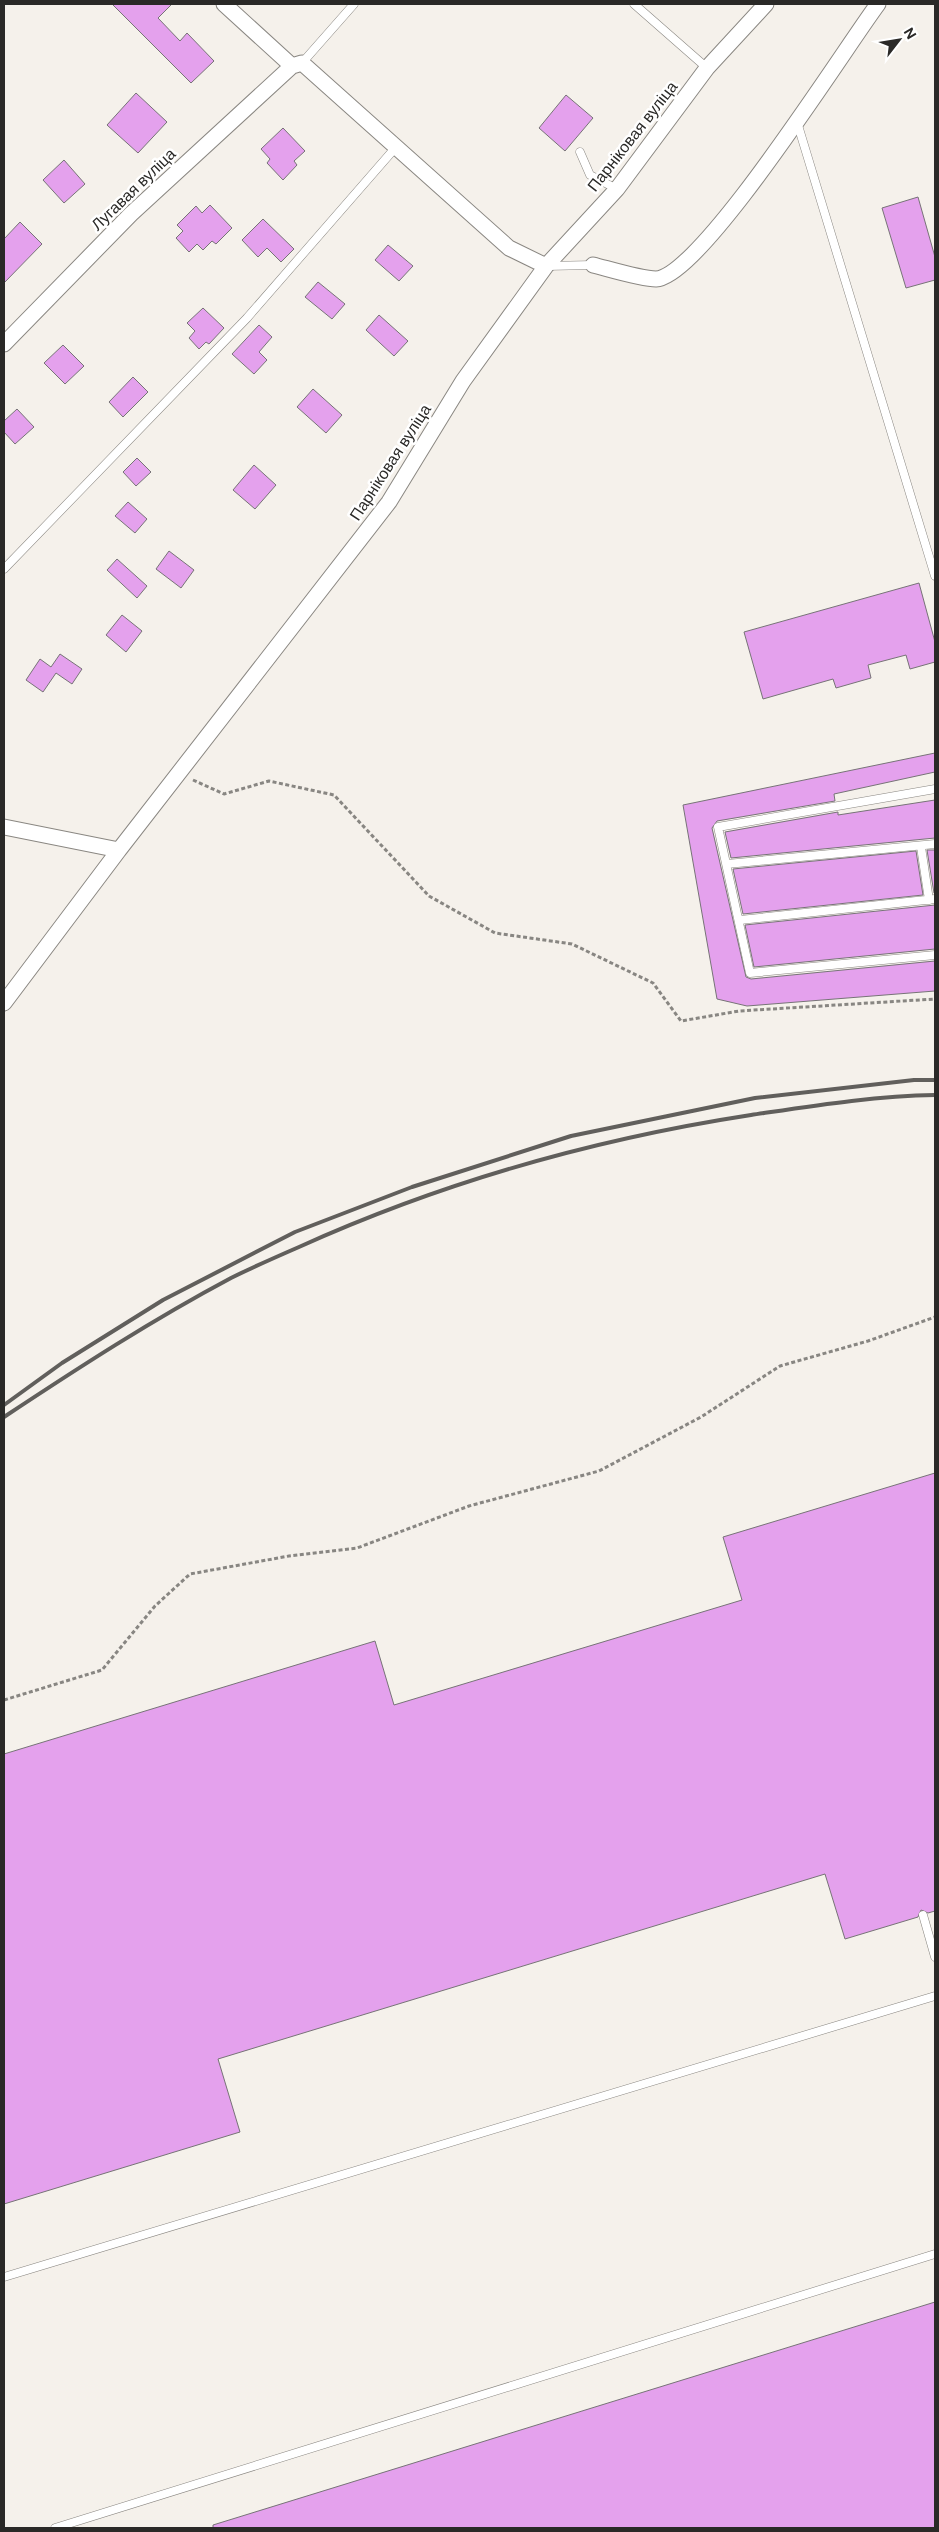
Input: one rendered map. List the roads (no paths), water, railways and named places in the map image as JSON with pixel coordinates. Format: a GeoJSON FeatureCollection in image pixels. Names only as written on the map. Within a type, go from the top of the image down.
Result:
{"type":"FeatureCollection","features":[{"type":"Feature","properties":{"kind":"street"},"geometry":{"type":"LineString","coordinates":[[224,4],[396,147],[509,248],[546,266]]}},
{"type":"Feature","properties":{"kind":"street","name":"Парніковая вуліца"},"geometry":{"type":"LineString","coordinates":[[4,1003],[178,773],[389,502],[462,381],[546,266],[616,189],[707,68],[766,4]]}},
{"type":"Feature","properties":{"kind":"street"},"geometry":{"type":"LineString","coordinates":[[593,265],[657,279],[678,269],[735,208],[878,4]]}},
{"type":"Feature","properties":{"kind":"street","name":"Лугавая вуліца"},"geometry":{"type":"LineString","coordinates":[[4,344],[131,214],[297,65]]}},
{"type":"Feature","properties":{"kind":"street"},"geometry":{"type":"LineString","coordinates":[[4,827],[119,850]]}},
{"type":"Feature","properties":{"kind":"lane"},"geometry":{"type":"LineString","coordinates":[[297,65],[354,4]]}},
{"type":"Feature","properties":{"kind":"lane"},"geometry":{"type":"LineString","coordinates":[[634,4],[707,68]]}},
{"type":"Feature","properties":{"kind":"lane"},"geometry":{"type":"LineString","coordinates":[[797,122],[935,576]]}},
{"type":"Feature","properties":{"kind":"lane"},"geometry":{"type":"LineString","coordinates":[[4,569],[247,318],[396,147]]}},
{"type":"Feature","properties":{"kind":"lane"},"geometry":{"type":"LineString","coordinates":[[580,152],[590,175],[616,189]]}},
{"type":"Feature","properties":{"kind":"lane"},"geometry":{"type":"LineString","coordinates":[[546,266],[593,265]]}},
{"type":"Feature","properties":{"kind":"lane"},"geometry":{"type":"LineString","coordinates":[[935,789],[718,827],[740,920],[750,973],[935,955]]}},
{"type":"Feature","properties":{"kind":"lane"},"geometry":{"type":"LineString","coordinates":[[727,864],[922,847],[935,844]]}},
{"type":"Feature","properties":{"kind":"lane"},"geometry":{"type":"LineString","coordinates":[[740,920],[932,900],[922,847]]}},
{"type":"Feature","properties":{"kind":"lane"},"geometry":{"type":"LineString","coordinates":[[923,1915],[935,1957]]}},
{"type":"Feature","properties":{"kind":"lane"},"geometry":{"type":"LineString","coordinates":[[4,2277],[935,1996]]}},
{"type":"Feature","properties":{"kind":"lane"},"geometry":{"type":"LineString","coordinates":[[55,2528],[935,2254]]}},
{"type":"Feature","properties":{"kind":"railway"},"geometry":{"type":"LineString","coordinates":[[4,1405],[62,1363],[163,1300],[295,1232],[412,1187],[571,1136],[755,1098],[914,1080],[935,1080]]}},
{"type":"Feature","properties":{"kind":"railway"},"geometry":{"type":"LineString","coordinates":[[4,1417],[144,1328],[231,1278],[273,1258],[408,1202],[464,1183],[577,1150],[693,1125],[843,1102],[935,1095]]}}]}
